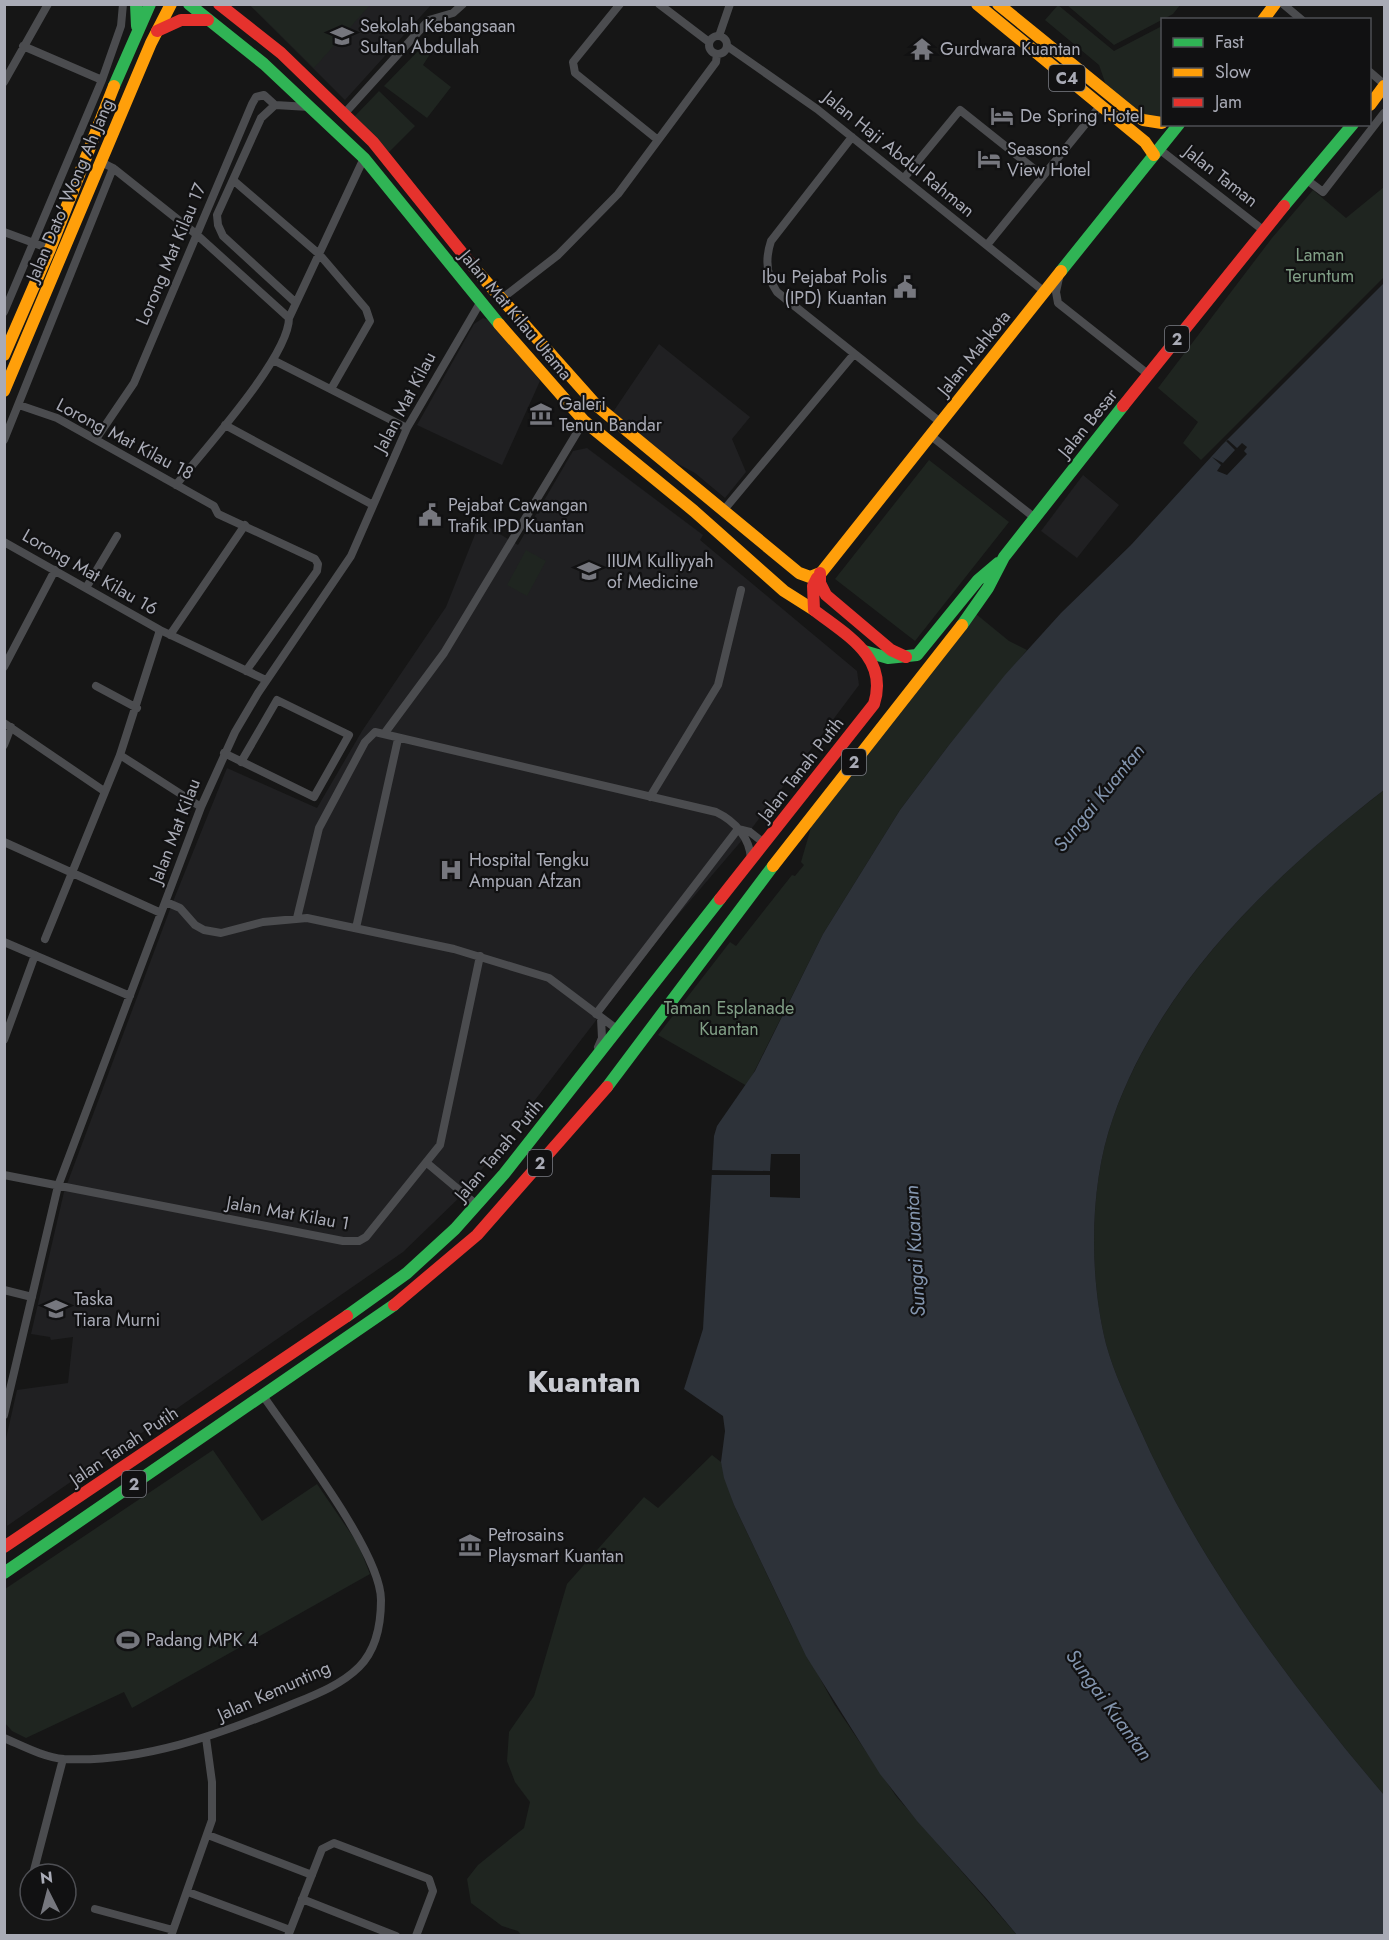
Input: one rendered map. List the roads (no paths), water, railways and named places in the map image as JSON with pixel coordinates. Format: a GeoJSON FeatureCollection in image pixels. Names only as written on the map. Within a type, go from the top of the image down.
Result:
{"type":"FeatureCollection","features":[{"type":"Feature","properties":{"kind":"main road"},"geometry":{"type":"LineString","coordinates":[[136,4],[137,27]]}},
{"type":"Feature","properties":{"kind":"main road","name":"Jalan Dato' Wong Ah Jang"},"geometry":{"type":"LineString","coordinates":[[4,355],[50,249],[137,27],[150,4]]}},
{"type":"Feature","properties":{"kind":"main road","name":"Jalan Dato' Wong Ah Jang"},"geometry":{"type":"LineString","coordinates":[[4,391],[108,165],[157,31],[171,4]]}},
{"type":"Feature","properties":{"kind":"main road","name":"Jalan Mat Kilau Utama"},"geometry":{"type":"LineString","coordinates":[[189,4],[264,64],[364,158],[480,303],[584,421],[694,511],[784,591],[814,610],[864,651]]}},
{"type":"Feature","properties":{"kind":"main road","name":"C4"},"geometry":{"type":"LineString","coordinates":[[977,4],[1157,152]]}},
{"type":"Feature","properties":{"kind":"main road","name":"C4"},"geometry":{"type":"LineString","coordinates":[[998,4],[1132,113],[1143,120],[1161,123]]}},
{"type":"Feature","properties":{"kind":"main road"},"geometry":{"type":"LineString","coordinates":[[1264,18],[1275,4]]}},
{"type":"Feature","properties":{"kind":"main road","name":"Jalan Mat Kilau Utama"},"geometry":{"type":"LineString","coordinates":[[220,5],[277,50],[387,156],[500,300],[597,406],[799,573]]}},
{"type":"Feature","properties":{"kind":"main road"},"geometry":{"type":"LineString","coordinates":[[157,31],[189,19],[212,21]]}},
{"type":"Feature","properties":{"kind":"main road"},"geometry":{"type":"LineString","coordinates":[[264,64],[248,39],[253,37],[277,50]]}},
{"type":"Feature","properties":{"kind":"main road"},"geometry":{"type":"LineString","coordinates":[[1371,104],[1384,85]]}},
{"type":"Feature","properties":{"kind":"main road","name":"Jalan Mahkota"},"geometry":{"type":"LineString","coordinates":[[814,610],[813,586],[820,573],[1177,126]]}},
{"type":"Feature","properties":{"kind":"main road","name":"Jalan Besar"},"geometry":{"type":"LineString","coordinates":[[907,696],[981,600],[1004,557],[1263,230],[1351,126]]}},
{"type":"Feature","properties":{"kind":"main road"},"geometry":{"type":"LineString","coordinates":[[694,511],[705,508],[706,498]]}},
{"type":"Feature","properties":{"kind":"main road"},"geometry":{"type":"LineString","coordinates":[[864,651],[888,658],[909,658],[922,651],[978,580],[1004,557]]}},
{"type":"Feature","properties":{"kind":"main road"},"geometry":{"type":"LineString","coordinates":[[784,591],[797,585],[799,573],[807,577],[820,573],[821,587],[826,595],[891,650],[909,658]]}},
{"type":"Feature","properties":{"kind":"main road","name":"Jalan Tanah Putih"},"geometry":{"type":"LineString","coordinates":[[4,1546],[367,1302],[432,1252],[477,1205],[576,1085],[866,716],[878,696],[878,675],[864,651]]}},
{"type":"Feature","properties":{"kind":"main road","name":"Jalan Tanah Putih"},"geometry":{"type":"LineString","coordinates":[[4,1573],[379,1318],[458,1253],[592,1107],[625,1060],[794,839],[907,696]]}},
{"type":"Feature","properties":{"kind":"main road"},"geometry":{"type":"LineString","coordinates":[[765,877],[765,844],[794,839]]}},
{"type":"Feature","properties":{"kind":"main road"},"geometry":{"type":"LineString","coordinates":[[576,1085],[611,1052],[620,1050],[625,1060]]}},
{"type":"Feature","properties":{"kind":"street"},"geometry":{"type":"LineString","coordinates":[[4,82],[48,4]]}},
{"type":"Feature","properties":{"kind":"street"},"geometry":{"type":"LineString","coordinates":[[4,312],[102,80],[121,26],[123,4]]}},
{"type":"Feature","properties":{"kind":"street"},"geometry":{"type":"LineString","coordinates":[[344,114],[429,20],[453,13],[463,4]]}},
{"type":"Feature","properties":{"kind":"street"},"geometry":{"type":"LineString","coordinates":[[620,4],[573,62],[572,68],[575,73],[658,140]]}},
{"type":"Feature","properties":{"kind":"street"},"geometry":{"type":"LineString","coordinates":[[659,4],[709,42],[710,50],[717,54]]}},
{"type":"Feature","properties":{"kind":"street"},"geometry":{"type":"LineString","coordinates":[[709,42],[719,36],[730,4]]}},
{"type":"Feature","properties":{"kind":"street"},"geometry":{"type":"LineString","coordinates":[[1283,4],[1300,18]]}},
{"type":"Feature","properties":{"kind":"street"},"geometry":{"type":"LineString","coordinates":[[717,54],[725,51],[727,46],[724,39],[719,36]]}},
{"type":"Feature","properties":{"kind":"street"},"geometry":{"type":"LineString","coordinates":[[23,46],[102,80]]}},
{"type":"Feature","properties":{"kind":"street","name":"Jalan Haji Abdul Rahman"},"geometry":{"type":"LineString","coordinates":[[727,46],[852,137],[1046,293]]}},
{"type":"Feature","properties":{"kind":"street"},"geometry":{"type":"LineString","coordinates":[[500,300],[558,255],[618,194],[716,62],[717,54]]}},
{"type":"Feature","properties":{"kind":"street"},"geometry":{"type":"LineString","coordinates":[[1371,73],[1384,85]]}},
{"type":"Feature","properties":{"kind":"street","name":"Lorong Mat Kilau 17"},"geometry":{"type":"LineString","coordinates":[[96,440],[134,383],[252,104],[256,97],[264,95],[274,105]]}},
{"type":"Feature","properties":{"kind":"street"},"geometry":{"type":"LineString","coordinates":[[296,303],[223,236],[218,225],[218,215],[261,118],[274,105],[310,107]]}},
{"type":"Feature","properties":{"kind":"street"},"geometry":{"type":"LineString","coordinates":[[987,245],[1101,105]]}},
{"type":"Feature","properties":{"kind":"street"},"geometry":{"type":"LineString","coordinates":[[904,178],[960,110],[1043,176]]}},
{"type":"Feature","properties":{"kind":"street"},"geometry":{"type":"LineString","coordinates":[[1307,180],[1323,192],[1384,113]]}},
{"type":"Feature","properties":{"kind":"street"},"geometry":{"type":"LineString","coordinates":[[852,137],[771,241],[768,269],[777,292],[940,422]]}},
{"type":"Feature","properties":{"kind":"street","name":"Jalan Taman"},"geometry":{"type":"LineString","coordinates":[[1157,152],[1263,230]]}},
{"type":"Feature","properties":{"kind":"street"},"geometry":{"type":"LineString","coordinates":[[72,154],[86,159]]}},
{"type":"Feature","properties":{"kind":"street"},"geometry":{"type":"LineString","coordinates":[[176,484],[225,425],[273,360],[289,328],[289,318],[364,158]]}},
{"type":"Feature","properties":{"kind":"street"},"geometry":{"type":"LineString","coordinates":[[4,440],[108,165],[196,234],[289,318]]}},
{"type":"Feature","properties":{"kind":"street"},"geometry":{"type":"LineString","coordinates":[[233,180],[319,254],[366,309],[370,321],[331,389]]}},
{"type":"Feature","properties":{"kind":"street"},"geometry":{"type":"LineString","coordinates":[[4,232],[50,249]]}},
{"type":"Feature","properties":{"kind":"street"},"geometry":{"type":"LineString","coordinates":[[1060,275],[1056,292],[1058,303],[1149,375]]}},
{"type":"Feature","properties":{"kind":"street","name":"Jalan Mat Kilau"},"geometry":{"type":"LineString","coordinates":[[4,1415],[58,1186],[201,807],[224,753],[266,680],[351,556],[407,428],[480,303]]}},
{"type":"Feature","properties":{"kind":"street"},"geometry":{"type":"LineString","coordinates":[[723,512],[854,354]]}},
{"type":"Feature","properties":{"kind":"street"},"geometry":{"type":"LineString","coordinates":[[273,360],[407,428]]}},
{"type":"Feature","properties":{"kind":"street","name":"Lorong Mat Kilau 18"},"geometry":{"type":"LineString","coordinates":[[19,405],[57,418],[214,506],[218,514],[315,559],[318,564],[317,571],[246,671]]}},
{"type":"Feature","properties":{"kind":"street"},"geometry":{"type":"LineString","coordinates":[[384,734],[444,653],[584,421]]}},
{"type":"Feature","properties":{"kind":"street"},"geometry":{"type":"LineString","coordinates":[[225,425],[373,505]]}},
{"type":"Feature","properties":{"kind":"street"},"geometry":{"type":"LineString","coordinates":[[930,435],[1035,518]]}},
{"type":"Feature","properties":{"kind":"street"},"geometry":{"type":"LineString","coordinates":[[170,635],[245,525]]}},
{"type":"Feature","properties":{"kind":"street"},"geometry":{"type":"LineString","coordinates":[[87,588],[117,536]]}},
{"type":"Feature","properties":{"kind":"street","name":"Lorong Mat Kilau 16"},"geometry":{"type":"LineString","coordinates":[[4,542],[160,630],[266,680]]}},
{"type":"Feature","properties":{"kind":"street"},"geometry":{"type":"LineString","coordinates":[[4,667],[55,570]]}},
{"type":"Feature","properties":{"kind":"street"},"geometry":{"type":"LineString","coordinates":[[650,797],[718,685],[741,590]]}},
{"type":"Feature","properties":{"kind":"street"},"geometry":{"type":"LineString","coordinates":[[45,939],[120,755],[137,708],[160,630]]}},
{"type":"Feature","properties":{"kind":"street"},"geometry":{"type":"LineString","coordinates":[[96,686],[137,708]]}},
{"type":"Feature","properties":{"kind":"street"},"geometry":{"type":"LineString","coordinates":[[224,753],[241,762],[314,797],[349,735],[277,700],[241,762]]}},
{"type":"Feature","properties":{"kind":"street"},"geometry":{"type":"LineString","coordinates":[[4,745],[8,725],[104,790]]}},
{"type":"Feature","properties":{"kind":"street"},"geometry":{"type":"LineString","coordinates":[[297,918],[319,828],[369,735],[375,732],[716,812],[738,829],[750,847],[751,861]]}},
{"type":"Feature","properties":{"kind":"street"},"geometry":{"type":"LineString","coordinates":[[356,928],[398,739]]}},
{"type":"Feature","properties":{"kind":"street"},"geometry":{"type":"LineString","coordinates":[[120,755],[201,807]]}},
{"type":"Feature","properties":{"kind":"street"},"geometry":{"type":"LineString","coordinates":[[738,829],[750,832],[765,844]]}},
{"type":"Feature","properties":{"kind":"street"},"geometry":{"type":"LineString","coordinates":[[590,1066],[602,1038],[598,1016],[738,829]]}},
{"type":"Feature","properties":{"kind":"street"},"geometry":{"type":"LineString","coordinates":[[4,842],[161,913]]}},
{"type":"Feature","properties":{"kind":"street"},"geometry":{"type":"LineString","coordinates":[[166,902],[180,908],[195,925],[204,930],[221,933],[263,922],[297,918],[316,919],[480,956],[549,978],[618,1030]]}},
{"type":"Feature","properties":{"kind":"street"},"geometry":{"type":"LineString","coordinates":[[4,942],[130,996]]}},
{"type":"Feature","properties":{"kind":"street"},"geometry":{"type":"LineString","coordinates":[[4,1040],[35,955]]}},
{"type":"Feature","properties":{"kind":"street","name":"Jalan Mat Kilau 1"},"geometry":{"type":"LineString","coordinates":[[4,1175],[350,1242],[366,1236],[428,1163],[440,1145],[480,956]]}},
{"type":"Feature","properties":{"kind":"street"},"geometry":{"type":"LineString","coordinates":[[428,1163],[477,1205]]}},
{"type":"Feature","properties":{"kind":"street"},"geometry":{"type":"LineString","coordinates":[[4,1290],[33,1297]]}},
{"type":"Feature","properties":{"kind":"street","name":"Jalan Kemunting"},"geometry":{"type":"LineString","coordinates":[[4,1737],[27,1748],[63,1759],[128,1755],[206,1738],[300,1701],[347,1677],[368,1657],[380,1620],[381,1596],[367,1554],[319,1477],[264,1397]]}},
{"type":"Feature","properties":{"kind":"street"},"geometry":{"type":"LineString","coordinates":[[95,1909],[172,1933],[208,1835],[213,1806],[206,1738]]}},
{"type":"Feature","properties":{"kind":"street"},"geometry":{"type":"LineString","coordinates":[[36,1862],[63,1759]]}},
{"type":"Feature","properties":{"kind":"street"},"geometry":{"type":"LineString","coordinates":[[208,1835],[312,1875]]}},
{"type":"Feature","properties":{"kind":"street"},"geometry":{"type":"LineString","coordinates":[[188,1892],[289,1933],[322,1849],[334,1843],[429,1880],[433,1891],[416,1935]]}},
{"type":"Feature","properties":{"kind":"street"},"geometry":{"type":"LineString","coordinates":[[302,1899],[396,1935]]}},
{"type":"Feature","properties":{"kind":"water","name":"Sungai Kuantan"},"geometry":{"type":"Polygon","coordinates":[[[1384,283],[1384,790],[1342,823],[1262,896],[1224,936],[1190,978],[1160,1022],[1134,1069],[1113,1118],[1105,1144],[1096,1201],[1094,1260],[1100,1318],[1113,1365],[1139,1427],[1189,1526],[1248,1620],[1314,1710],[1384,1795],[1384,1935],[1017,1935],[917,1821],[880,1774],[806,1656],[734,1505],[724,1478],[721,1462],[725,1431],[723,1416],[684,1389],[703,1329],[714,1136],[717,1126],[755,1071],[823,934],[900,810],[949,745],[1005,675],[1061,613],[1131,545],[1222,445],[1384,283]]]}},
{"type":"Feature","properties":{"kind":"place","name":"Sekolah Kebangsaan Sultan Abdullah"},"geometry":{"type":"Point","coordinates":[342,36]}},
{"type":"Feature","properties":{"kind":"place","name":"Gurdwara Kuantan"},"geometry":{"type":"Point","coordinates":[922,49]}},
{"type":"Feature","properties":{"kind":"place","name":"De Spring Hotel"},"geometry":{"type":"Point","coordinates":[1002,116]}},
{"type":"Feature","properties":{"kind":"place","name":"Seasons View Hotel"},"geometry":{"type":"Point","coordinates":[989,159]}},
{"type":"Feature","properties":{"kind":"place","name":"Ibu Pejabat Polis (IPD) Kuantan"},"geometry":{"type":"Point","coordinates":[905,287]}},
{"type":"Feature","properties":{"kind":"place","name":"Galeri Tenun Bandar"},"geometry":{"type":"Point","coordinates":[541,414]}},
{"type":"Feature","properties":{"kind":"place","name":"Pejabat Cawangan Trafik IPD Kuantan"},"geometry":{"type":"Point","coordinates":[430,515]}},
{"type":"Feature","properties":{"kind":"place","name":"IIUM Kulliyyah of Medicine"},"geometry":{"type":"Point","coordinates":[589,571]}},
{"type":"Feature","properties":{"kind":"place","name":"Hospital Tengku Ampuan Afzan"},"geometry":{"type":"Point","coordinates":[451,870]}},
{"type":"Feature","properties":{"kind":"place","name":"Taska Tiara Murni"},"geometry":{"type":"Point","coordinates":[56,1309]}},
{"type":"Feature","properties":{"kind":"place","name":"Petrosains Playsmart Kuantan"},"geometry":{"type":"Point","coordinates":[470,1545]}},
{"type":"Feature","properties":{"kind":"place","name":"Padang MPK 4"},"geometry":{"type":"Point","coordinates":[128,1640]}},
{"type":"Feature","properties":{"kind":"district","name":"Kuantan"},"geometry":{"type":"Point","coordinates":[584,1381]}},
{"type":"Feature","properties":{"kind":"park label","name":"Laman Teruntum"},"geometry":{"type":"Point","coordinates":[1320,265]}},
{"type":"Feature","properties":{"kind":"park label","name":"Taman Esplanade Kuantan"},"geometry":{"type":"Point","coordinates":[729,1018]}}]}
